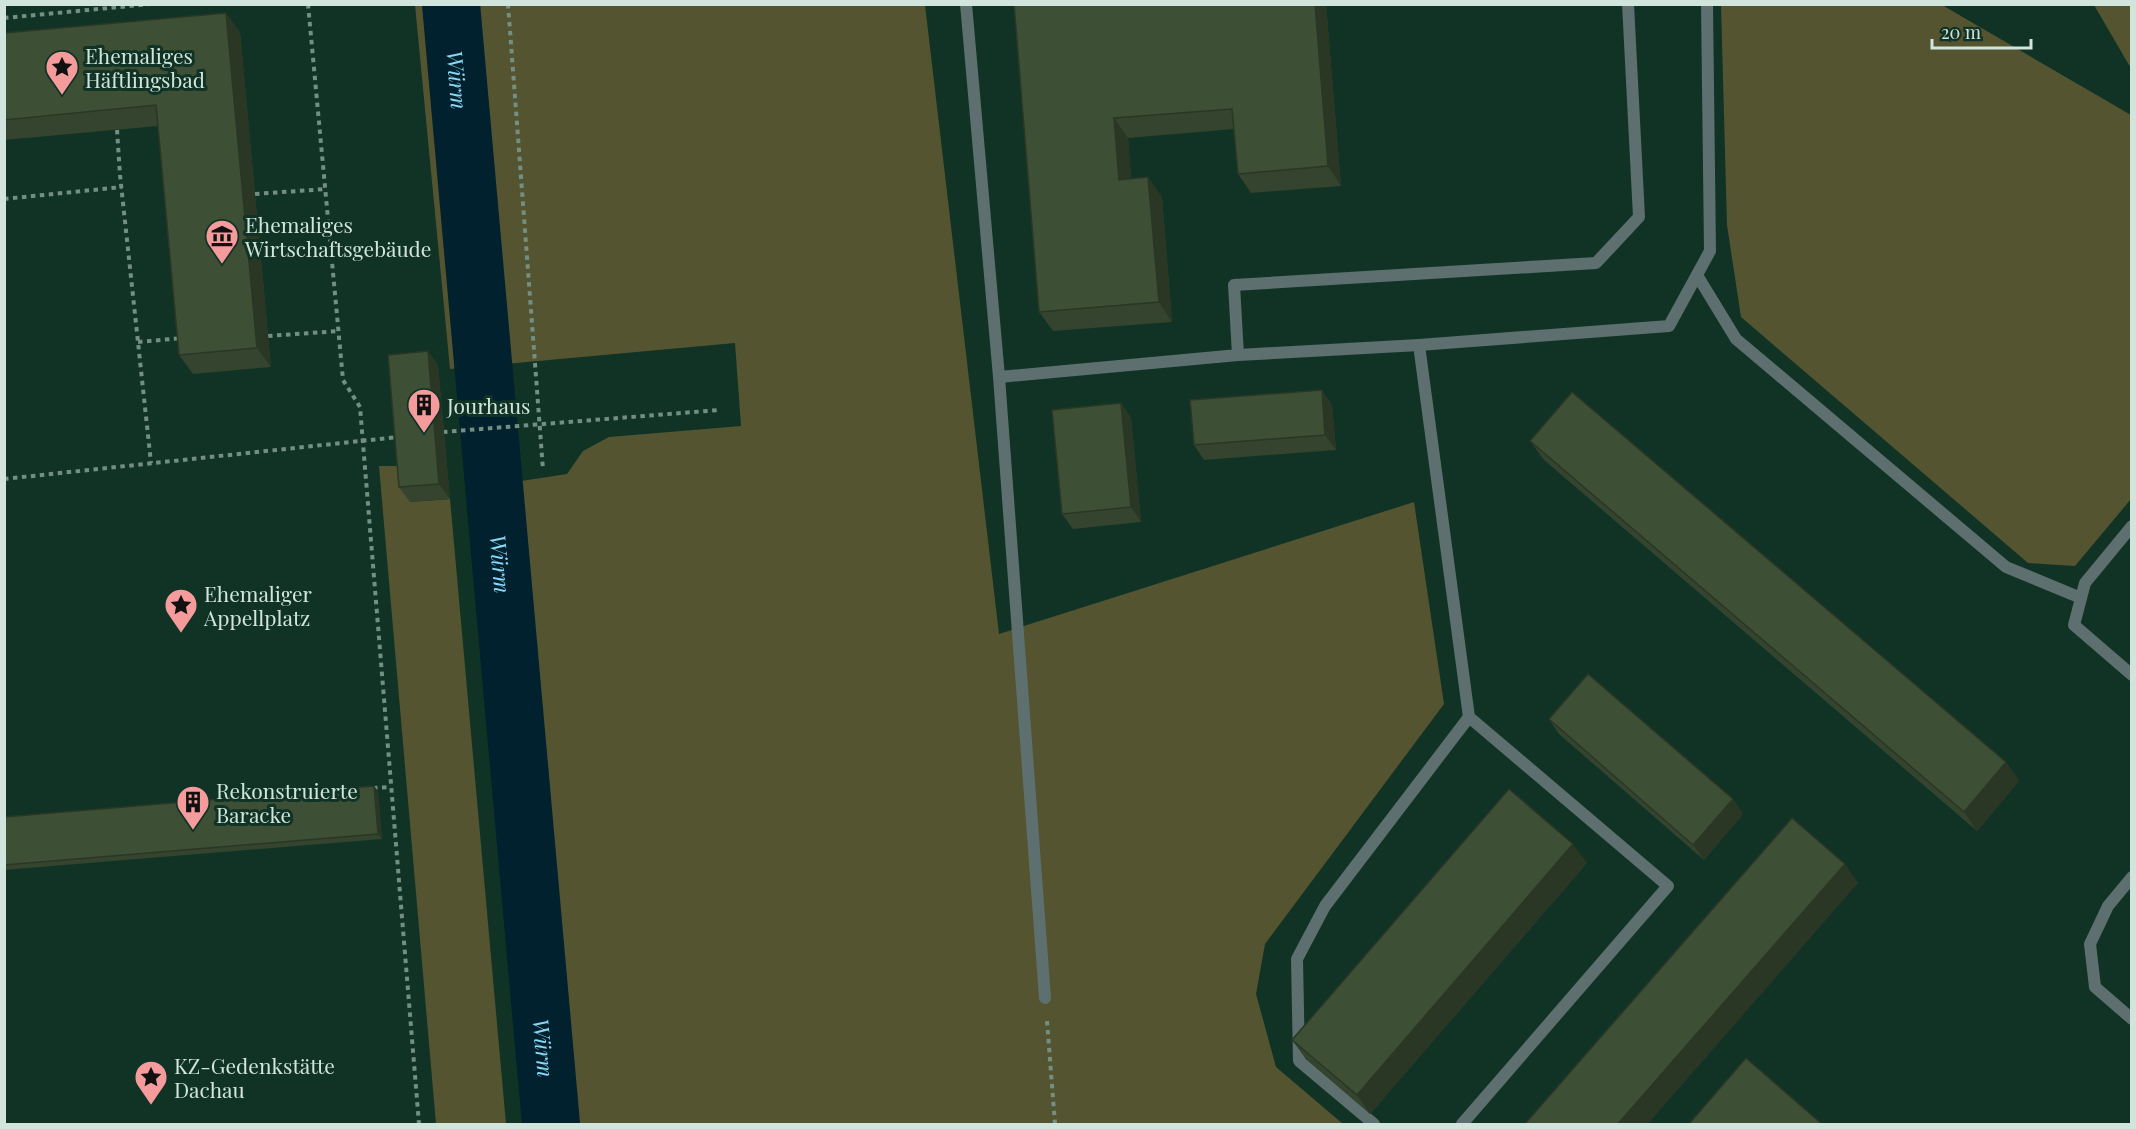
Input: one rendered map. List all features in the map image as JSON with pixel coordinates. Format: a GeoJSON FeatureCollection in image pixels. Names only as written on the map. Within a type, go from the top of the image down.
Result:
{"type":"FeatureCollection","features":[{"type":"Feature","properties":{"kind":"lane"},"geometry":{"type":"LineString","coordinates":[[966,4],[999,376],[1045,998]]}},
{"type":"Feature","properties":{"kind":"lane"},"geometry":{"type":"LineString","coordinates":[[1238,355],[1234,285],[1596,263],[1638,217],[1628,4]]}},
{"type":"Feature","properties":{"kind":"lane"},"geometry":{"type":"LineString","coordinates":[[999,376],[1238,355],[1419,345],[1669,326],[1710,251],[1707,4]]}},
{"type":"Feature","properties":{"kind":"lane"},"geometry":{"type":"LineString","coordinates":[[1697,275],[1736,339],[2006,567],[2081,598]]}},
{"type":"Feature","properties":{"kind":"lane"},"geometry":{"type":"LineString","coordinates":[[1419,345],[1469,717],[1668,886],[1462,1125]]}},
{"type":"Feature","properties":{"kind":"lane"},"geometry":{"type":"LineString","coordinates":[[2132,526],[2085,583],[2074,625],[2132,675]]}},
{"type":"Feature","properties":{"kind":"lane"},"geometry":{"type":"LineString","coordinates":[[1374,1125],[1299,1061],[1298,959],[1325,906],[1469,717]]}},
{"type":"Feature","properties":{"kind":"lane"},"geometry":{"type":"LineString","coordinates":[[2132,877],[2108,906],[2090,944],[2095,987],[2132,1019]]}},
{"type":"Feature","properties":{"kind":"path"},"geometry":{"type":"LineString","coordinates":[[4,18],[151,4]]}},
{"type":"Feature","properties":{"kind":"path"},"geometry":{"type":"LineString","coordinates":[[308,4],[342,380],[360,407],[419,1125]]}},
{"type":"Feature","properties":{"kind":"path"},"geometry":{"type":"LineString","coordinates":[[508,4],[543,471]]}},
{"type":"Feature","properties":{"kind":"path"},"geometry":{"type":"LineString","coordinates":[[117,130],[151,463]]}},
{"type":"Feature","properties":{"kind":"path"},"geometry":{"type":"LineString","coordinates":[[4,199],[122,187]]}},
{"type":"Feature","properties":{"kind":"path"},"geometry":{"type":"LineString","coordinates":[[255,194],[326,189]]}},
{"type":"Feature","properties":{"kind":"path"},"geometry":{"type":"LineString","coordinates":[[268,336],[339,331]]}},
{"type":"Feature","properties":{"kind":"path"},"geometry":{"type":"LineString","coordinates":[[138,342],[189,338]]}},
{"type":"Feature","properties":{"kind":"path"},"geometry":{"type":"LineString","coordinates":[[443,432],[719,410]]}},
{"type":"Feature","properties":{"kind":"path"},"geometry":{"type":"LineString","coordinates":[[4,479],[404,436]]}},
{"type":"Feature","properties":{"kind":"path"},"geometry":{"type":"LineString","coordinates":[[368,789],[392,787]]}},
{"type":"Feature","properties":{"kind":"path"},"geometry":{"type":"LineString","coordinates":[[1045,998],[1055,1125]]}},
{"type":"Feature","properties":{"kind":"shaded area"},"geometry":{"type":"Polygon","coordinates":[[[415,5],[925,5],[999,634],[1414,502],[1444,704],[1265,944],[1256,994],[1276,1067],[1343,1124],[525,1124],[470,489],[567,474],[583,451],[609,437],[741,426],[735,343],[450,369],[415,5]]]}},
{"type":"Feature","properties":{"kind":"shaded area"},"geometry":{"type":"Polygon","coordinates":[[[1721,5],[1942,5],[2131,115],[2131,499],[2075,566],[2028,563],[1741,317],[1727,225],[1721,5]]]}},
{"type":"Feature","properties":{"kind":"shaded area"},"geometry":{"type":"Polygon","coordinates":[[[2094,5],[2131,5],[2131,66],[2129,65],[2094,5]]]}},
{"type":"Feature","properties":{"kind":"shaded area"},"geometry":{"type":"Polygon","coordinates":[[[379,466],[407,466],[410,502],[450,499],[506,1124],[436,1124],[379,466]]]}},
{"type":"Feature","properties":{"kind":"building"},"geometry":{"type":"Polygon","coordinates":[[[1014,4],[1315,4],[1328,166],[1238,174],[1232,109],[1114,118],[1119,180],[1148,177],[1159,302],[1039,312],[1014,4]]]}},
{"type":"Feature","properties":{"kind":"building","name":"Ehemaliges Wirtschaftsgebäude"},"geometry":{"type":"Polygon","coordinates":[[[226,13],[257,348],[179,355],[156,105],[4,120],[4,33],[226,13]]]}},
{"type":"Feature","properties":{"kind":"building","name":"Jourhaus"},"geometry":{"type":"Polygon","coordinates":[[[428,351],[439,484],[399,487],[388,355],[428,351]]]}},
{"type":"Feature","properties":{"kind":"building"},"geometry":{"type":"Polygon","coordinates":[[[1322,390],[1325,435],[1194,445],[1190,400],[1322,390]]]}},
{"type":"Feature","properties":{"kind":"building"},"geometry":{"type":"Polygon","coordinates":[[[1572,392],[2006,762],[1964,812],[1530,441],[1572,392]]]}},
{"type":"Feature","properties":{"kind":"building"},"geometry":{"type":"Polygon","coordinates":[[[1121,403],[1131,507],[1062,514],[1052,410],[1121,403]]]}},
{"type":"Feature","properties":{"kind":"building"},"geometry":{"type":"Polygon","coordinates":[[[1588,674],[1733,799],[1693,845],[1549,719],[1588,674]]]}},
{"type":"Feature","properties":{"kind":"building","name":"Rekonstruierte Baracke"},"geometry":{"type":"Polygon","coordinates":[[[374,786],[378,834],[4,865],[4,817],[374,786]]]}},
{"type":"Feature","properties":{"kind":"building"},"geometry":{"type":"Polygon","coordinates":[[[1509,789],[1573,844],[1357,1095],[1292,1040],[1509,789]]]}},
{"type":"Feature","properties":{"kind":"building"},"geometry":{"type":"Polygon","coordinates":[[[1792,818],[1845,864],[1617,1125],[1524,1125],[1792,818]]]}},
{"type":"Feature","properties":{"kind":"building"},"geometry":{"type":"Polygon","coordinates":[[[1746,1058],[1823,1125],[1688,1125],[1746,1058]]]}},
{"type":"Feature","properties":{"kind":"waterway","name":"Würm"},"geometry":{"type":"LineString","coordinates":[[451,4],[551,1124]]}},
{"type":"Feature","properties":{"kind":"place","name":"Ehemaliges Häftlingsbad"},"geometry":{"type":"Point","coordinates":[62,96]}},
{"type":"Feature","properties":{"kind":"place","name":"Ehemaliges Wirtschaftsgebäude"},"geometry":{"type":"Point","coordinates":[222,265]}},
{"type":"Feature","properties":{"kind":"place","name":"Jourhaus"},"geometry":{"type":"Point","coordinates":[424,434]}},
{"type":"Feature","properties":{"kind":"place","name":"Ehemaliger Appellplatz"},"geometry":{"type":"Point","coordinates":[181,634]}},
{"type":"Feature","properties":{"kind":"place","name":"Rekonstruierte Baracke"},"geometry":{"type":"Point","coordinates":[193,831]}},
{"type":"Feature","properties":{"kind":"place","name":"KZ-Gedenkstätte Dachau"},"geometry":{"type":"Point","coordinates":[151,1106]}}]}
